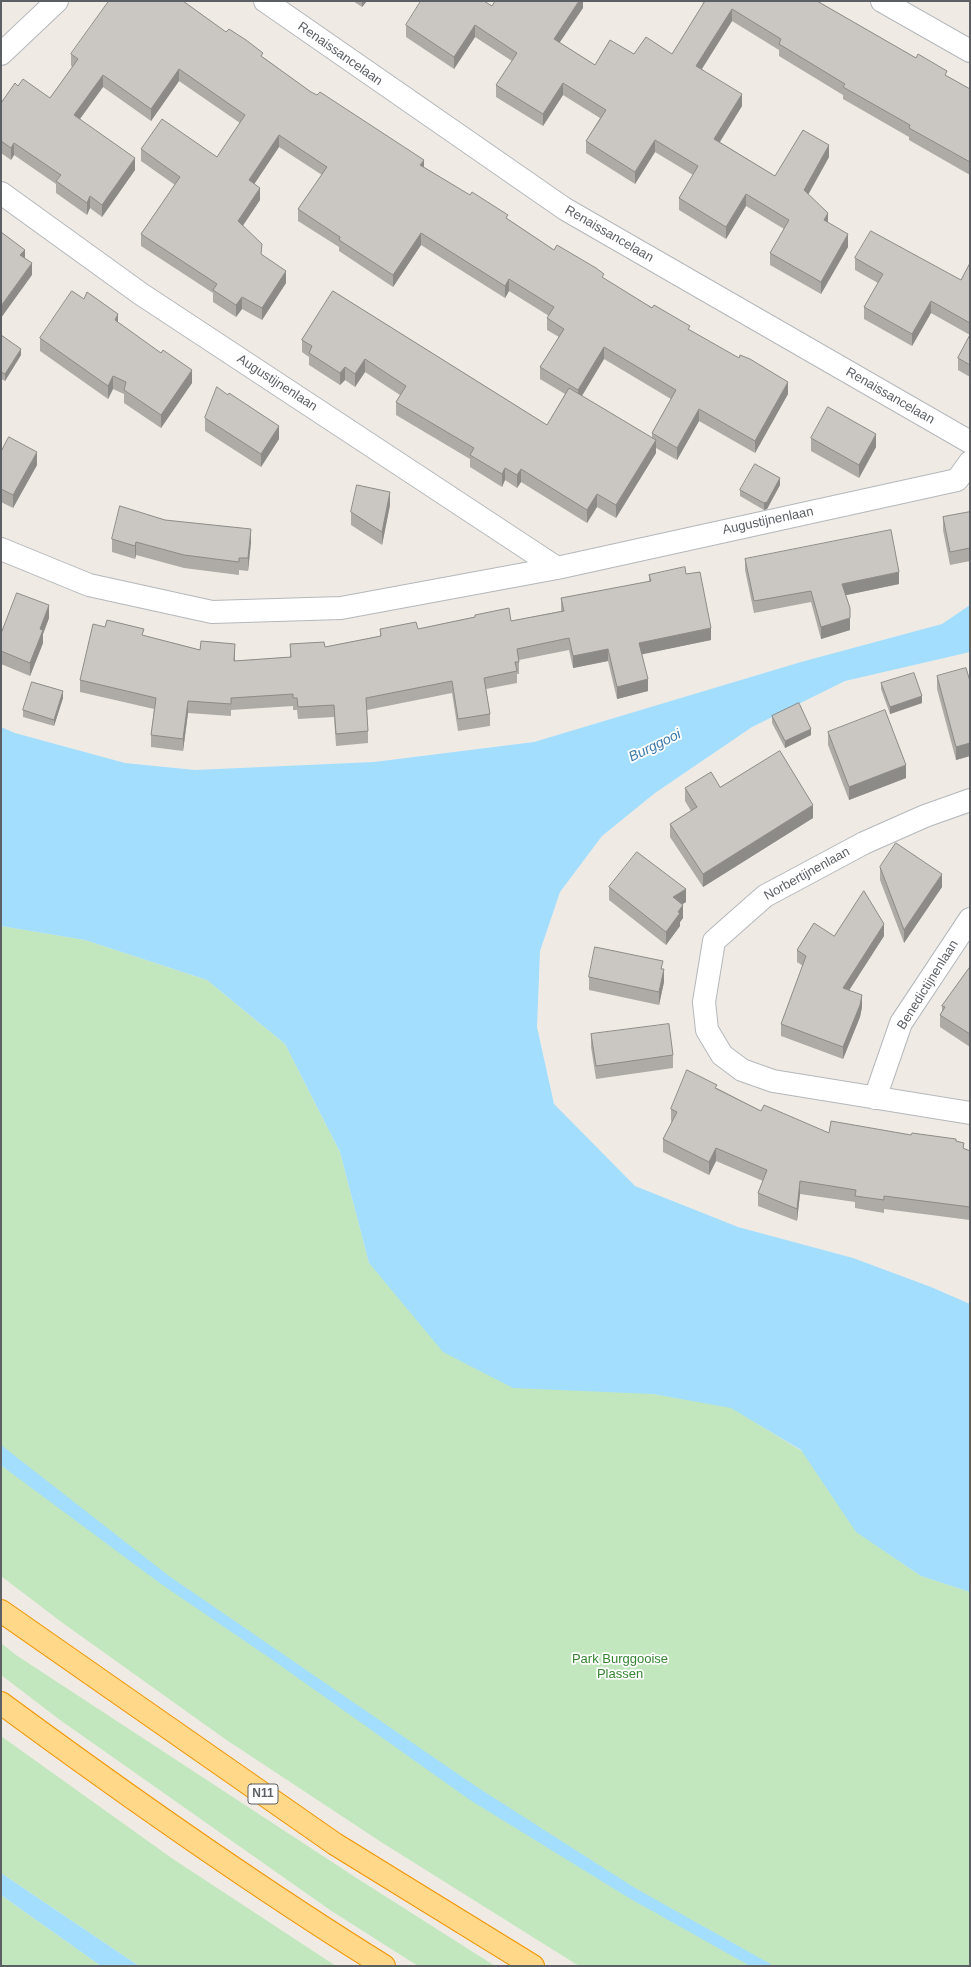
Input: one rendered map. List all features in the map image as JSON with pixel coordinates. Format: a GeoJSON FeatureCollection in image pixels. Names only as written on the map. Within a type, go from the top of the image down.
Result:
{"type":"FeatureCollection","features":[{"type":"Feature","properties":{"kind":"highway","name":"N11"},"geometry":{"type":"LineString","coordinates":[[1,1611],[335,1844],[533,1966]]}},
{"type":"Feature","properties":{"kind":"highway"},"geometry":{"type":"LineString","coordinates":[[1,1703],[130,1798],[320,1927],[384,1966]]}},
{"type":"Feature","properties":{"kind":"street"},"geometry":{"type":"LineString","coordinates":[[1,54],[57,1]]}},
{"type":"Feature","properties":{"kind":"street","name":"Renaissancelaan"},"geometry":{"type":"LineString","coordinates":[[265,1],[565,209],[970,442]]}},
{"type":"Feature","properties":{"kind":"street"},"geometry":{"type":"LineString","coordinates":[[882,1],[970,51]]}},
{"type":"Feature","properties":{"kind":"street","name":"Augustijnenlaan"},"geometry":{"type":"LineString","coordinates":[[1,193],[140,294],[557,568]]}},
{"type":"Feature","properties":{"kind":"street","name":"Augustijnenlaan"},"geometry":{"type":"LineString","coordinates":[[1,549],[89,585],[212,612],[341,608],[557,568],[957,480],[970,462]]}},
{"type":"Feature","properties":{"kind":"street","name":"Norbertijnenlaan"},"geometry":{"type":"LineString","coordinates":[[970,800],[925,816],[864,843],[765,896],[714,941],[704,1002],[708,1030],[722,1055],[742,1070],[774,1081],[970,1112]]}},
{"type":"Feature","properties":{"kind":"street","name":"Benedictijnenlaan"},"geometry":{"type":"LineString","coordinates":[[874,1098],[901,1023],[970,920]]}},
{"type":"Feature","properties":{"kind":"green space","name":"Park Burggooise Plassen"},"geometry":{"type":"Polygon","coordinates":[[[1,926],[85,940],[207,980],[285,1044],[340,1152],[369,1263],[653,1394],[731,1407],[803,1452],[857,1532],[921,1576],[970,1592],[970,1966],[579,1966],[381,1842],[225,1739],[60,1621],[1,1576],[1,926]]]}},
{"type":"Feature","properties":{"kind":"green space"},"geometry":{"type":"Polygon","coordinates":[[[1,1643],[16,1655],[355,1877],[495,1966],[418,1966],[330,1910],[60,1720],[1,1675],[1,1643]]]}},
{"type":"Feature","properties":{"kind":"green space"},"geometry":{"type":"Polygon","coordinates":[[[1,1736],[173,1859],[336,1966],[139,1966],[1,1873],[1,1736]]]}},
{"type":"Feature","properties":{"kind":"green space"},"geometry":{"type":"Polygon","coordinates":[[[1,1895],[101,1966],[1,1966],[1,1895]]]}},
{"type":"Feature","properties":{"kind":"water","name":"Burggooi"},"geometry":{"type":"Polygon","coordinates":[[[970,605],[970,652],[845,681],[752,727],[655,793],[602,836],[560,892],[540,951],[537,1027],[554,1104],[635,1186],[738,1227],[853,1258],[931,1287],[970,1304],[970,1592],[921,1576],[856,1532],[801,1450],[731,1408],[653,1394],[513,1388],[443,1352],[369,1263],[340,1152],[285,1044],[207,980],[85,940],[1,926],[1,727],[15,733],[125,763],[195,770],[374,762],[534,742],[801,662],[942,624],[970,605]]]}},
{"type":"Feature","properties":{"kind":"water"},"geometry":{"type":"Polygon","coordinates":[[[1,1445],[169,1576],[477,1787],[635,1888],[774,1966],[750,1966],[629,1898],[470,1800],[274,1661],[161,1584],[2,1466],[1,1445]]]}},
{"type":"Feature","properties":{"kind":"water"},"geometry":{"type":"Polygon","coordinates":[[[1,1873],[139,1966],[101,1966],[1,1895],[1,1873]]]}},
{"type":"Feature","properties":{"kind":"building"},"geometry":{"type":"Polygon","coordinates":[[[109,1],[183,1],[226,32],[229,29],[246,40],[263,53],[261,56],[311,92],[317,95],[320,92],[424,160],[420,165],[470,195],[472,192],[508,215],[506,218],[554,250],[557,245],[596,268],[604,274],[602,277],[652,308],[654,305],[690,326],[688,329],[739,358],[740,355],[750,359],[788,382],[755,441],[699,409],[677,448],[652,433],[676,390],[604,347],[578,390],[540,367],[564,329],[547,318],[554,307],[509,279],[505,286],[421,233],[393,275],[339,240],[340,237],[298,209],[327,167],[279,135],[249,180],[260,188],[238,221],[262,244],[261,254],[286,271],[262,308],[242,297],[236,305],[213,290],[217,284],[141,234],[180,177],[141,149],[162,119],[217,157],[245,115],[179,69],[151,109],[103,75],[74,115],[135,158],[102,205],[90,196],[87,203],[56,181],[61,175],[14,143],[11,148],[1,141],[1,103],[15,83],[18,86],[23,79],[50,98],[78,59],[71,54],[109,1]]]}},
{"type":"Feature","properties":{"kind":"building"},"geometry":{"type":"Polygon","coordinates":[[[421,1],[484,1],[492,6],[495,1],[579,1],[554,39],[595,65],[610,40],[634,54],[646,37],[672,54],[705,1],[817,1],[916,58],[918,54],[947,71],[945,75],[970,89],[970,162],[909,128],[910,125],[843,87],[845,84],[779,44],[781,39],[732,9],[696,66],[742,94],[714,139],[775,176],[803,130],[829,145],[804,190],[828,213],[824,220],[848,234],[821,282],[770,253],[789,220],[746,194],[726,227],[679,198],[698,166],[655,140],[635,172],[586,141],[606,110],[563,83],[543,114],[496,85],[517,53],[475,25],[454,57],[406,25],[421,1]]]}},
{"type":"Feature","properties":{"kind":"building"},"geometry":{"type":"Polygon","coordinates":[[[871,231],[961,280],[970,263],[970,323],[931,301],[912,334],[864,307],[883,274],[855,258],[871,231]]]}},
{"type":"Feature","properties":{"kind":"building"},"geometry":{"type":"Polygon","coordinates":[[[1,232],[25,250],[20,255],[32,263],[1,306],[1,232]]]}},
{"type":"Feature","properties":{"kind":"building"},"geometry":{"type":"Polygon","coordinates":[[[72,291],[84,299],[87,292],[118,314],[115,320],[161,353],[163,350],[192,370],[161,415],[124,390],[126,382],[113,376],[108,386],[40,338],[72,291]]]}},
{"type":"Feature","properties":{"kind":"building"},"geometry":{"type":"Polygon","coordinates":[[[333,291],[547,425],[569,388],[656,440],[616,505],[597,494],[587,510],[521,469],[517,475],[505,468],[502,474],[470,455],[474,448],[396,402],[406,386],[365,359],[355,374],[345,367],[340,373],[309,353],[312,346],[302,340],[333,291]]]}},
{"type":"Feature","properties":{"kind":"building"},"geometry":{"type":"Polygon","coordinates":[[[1,335],[21,349],[5,374],[1,372],[1,335]]]}},
{"type":"Feature","properties":{"kind":"building"},"geometry":{"type":"Polygon","coordinates":[[[970,335],[970,365],[958,358],[970,335]]]}},
{"type":"Feature","properties":{"kind":"building"},"geometry":{"type":"Polygon","coordinates":[[[217,387],[228,395],[229,393],[279,426],[261,454],[205,418],[217,387]]]}},
{"type":"Feature","properties":{"kind":"building"},"geometry":{"type":"Polygon","coordinates":[[[828,407],[876,434],[859,465],[811,438],[828,407]]]}},
{"type":"Feature","properties":{"kind":"building"},"geometry":{"type":"Polygon","coordinates":[[[9,437],[37,452],[13,495],[1,489],[1,452],[9,437]]]}},
{"type":"Feature","properties":{"kind":"building"},"geometry":{"type":"Polygon","coordinates":[[[755,464],[780,478],[767,502],[764,503],[740,490],[755,464]]]}},
{"type":"Feature","properties":{"kind":"building"},"geometry":{"type":"Polygon","coordinates":[[[357,485],[390,492],[382,532],[351,512],[357,485]]]}},
{"type":"Feature","properties":{"kind":"building"},"geometry":{"type":"Polygon","coordinates":[[[120,506],[165,520],[251,529],[248,558],[239,558],[239,562],[184,555],[136,542],[135,546],[112,539],[120,506]]]}},
{"type":"Feature","properties":{"kind":"building"},"geometry":{"type":"Polygon","coordinates":[[[970,512],[970,548],[950,552],[943,517],[970,512]]]}},
{"type":"Feature","properties":{"kind":"building"},"geometry":{"type":"Polygon","coordinates":[[[891,530],[899,572],[842,584],[850,608],[850,618],[821,627],[811,591],[754,601],[745,559],[891,530]]]}},
{"type":"Feature","properties":{"kind":"building"},"geometry":{"type":"Polygon","coordinates":[[[685,567],[686,574],[700,572],[711,628],[639,643],[648,679],[617,687],[608,649],[573,656],[569,638],[517,649],[519,662],[515,662],[517,671],[484,678],[490,714],[458,719],[452,681],[366,698],[368,731],[336,734],[334,705],[298,707],[297,698],[293,698],[293,694],[231,698],[231,704],[188,701],[183,739],[151,735],[156,698],[80,680],[93,624],[105,627],[107,620],[144,629],[142,635],[200,650],[201,641],[235,644],[234,661],[291,657],[290,644],[324,642],[325,647],[381,636],[380,629],[416,622],[418,629],[509,608],[511,621],[564,611],[561,598],[651,581],[649,575],[685,567]]]}},
{"type":"Feature","properties":{"kind":"building"},"geometry":{"type":"Polygon","coordinates":[[[17,593],[49,605],[40,629],[43,630],[30,663],[1,651],[1,634],[17,593]]]}},
{"type":"Feature","properties":{"kind":"building"},"geometry":{"type":"Polygon","coordinates":[[[966,668],[970,681],[970,743],[956,747],[937,676],[966,668]]]}},
{"type":"Feature","properties":{"kind":"building"},"geometry":{"type":"Polygon","coordinates":[[[914,673],[922,696],[890,707],[881,683],[914,673]]]}},
{"type":"Feature","properties":{"kind":"building"},"geometry":{"type":"Polygon","coordinates":[[[32,682],[63,691],[54,720],[23,710],[32,682]]]}},
{"type":"Feature","properties":{"kind":"building"},"geometry":{"type":"Polygon","coordinates":[[[799,703],[811,729],[785,741],[772,716],[799,703]]]}},
{"type":"Feature","properties":{"kind":"building"},"geometry":{"type":"Polygon","coordinates":[[[885,710],[906,765],[849,787],[828,732],[885,710]]]}},
{"type":"Feature","properties":{"kind":"building"},"geometry":{"type":"Polygon","coordinates":[[[780,751],[813,805],[703,874],[670,824],[697,807],[685,788],[711,772],[720,787],[780,751]]]}},
{"type":"Feature","properties":{"kind":"building"},"geometry":{"type":"Polygon","coordinates":[[[896,843],[942,874],[904,930],[880,867],[896,843]]]}},
{"type":"Feature","properties":{"kind":"building"},"geometry":{"type":"Polygon","coordinates":[[[637,852],[686,889],[673,897],[683,905],[678,912],[680,913],[666,932],[609,887],[637,852]]]}},
{"type":"Feature","properties":{"kind":"building"},"geometry":{"type":"Polygon","coordinates":[[[864,891],[884,924],[843,988],[862,995],[860,1005],[843,1047],[781,1024],[806,956],[797,950],[814,923],[834,936],[864,891]]]}},
{"type":"Feature","properties":{"kind":"building"},"geometry":{"type":"Polygon","coordinates":[[[595,947],[663,961],[661,969],[664,969],[659,992],[589,977],[595,947]]]}},
{"type":"Feature","properties":{"kind":"building"},"geometry":{"type":"Polygon","coordinates":[[[970,967],[970,1034],[940,1015],[945,1007],[942,1006],[970,967]]]}},
{"type":"Feature","properties":{"kind":"building"},"geometry":{"type":"Polygon","coordinates":[[[669,1024],[673,1055],[596,1066],[591,1034],[669,1024]]]}},
{"type":"Feature","properties":{"kind":"building"},"geometry":{"type":"Polygon","coordinates":[[[687,1070],[717,1085],[715,1088],[761,1111],[764,1105],[829,1133],[831,1121],[911,1135],[912,1133],[956,1139],[956,1141],[964,1143],[963,1148],[970,1151],[970,1207],[884,1196],[884,1200],[855,1196],[856,1190],[800,1181],[797,1209],[758,1193],[767,1170],[716,1148],[709,1162],[663,1139],[677,1112],[671,1109],[687,1070]]]}}]}
